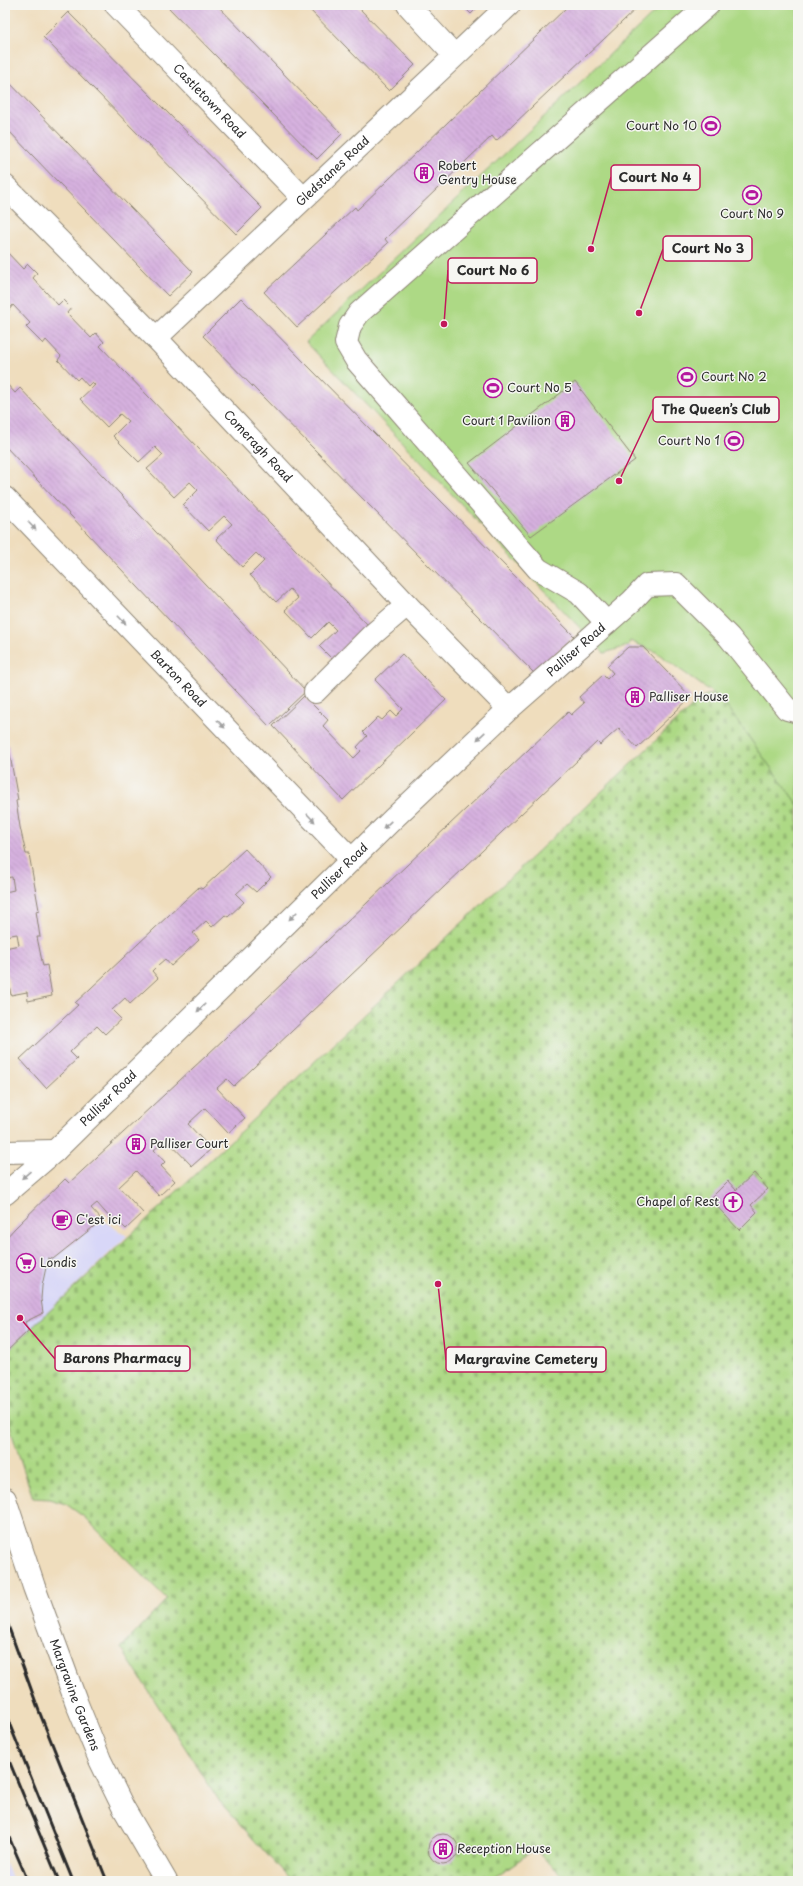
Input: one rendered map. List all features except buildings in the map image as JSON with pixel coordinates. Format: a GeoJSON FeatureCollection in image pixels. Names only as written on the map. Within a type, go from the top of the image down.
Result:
{"type":"FeatureCollection","features":[{"type":"Feature","properties":{"kind":"street","name":"Castletown Road"},"geometry":{"type":"LineString","coordinates":[[116,5],[303,198]]}},
{"type":"Feature","properties":{"kind":"street"},"geometry":{"type":"LineString","coordinates":[[408,5],[454,55]]}},
{"type":"Feature","properties":{"kind":"street","name":"Gledstanes Road"},"geometry":{"type":"LineString","coordinates":[[156,338],[454,55],[509,5]]}},
{"type":"Feature","properties":{"kind":"street"},"geometry":{"type":"LineString","coordinates":[[607,623],[579,593],[538,569],[356,360],[346,343],[350,326],[359,313],[708,5]]}},
{"type":"Feature","properties":{"kind":"street","name":"Comeragh Road"},"geometry":{"type":"LineString","coordinates":[[5,186],[156,338],[407,604],[509,709]]}},
{"type":"Feature","properties":{"kind":"street","name":"Barton Road"},"geometry":{"type":"LineString","coordinates":[[5,498],[351,860]]}},
{"type":"Feature","properties":{"kind":"street","name":"Palliser Road"},"geometry":{"type":"LineString","coordinates":[[5,1194],[55,1151],[351,860],[509,709],[632,601],[647,585],[676,584],[729,637],[787,709],[798,712]]}},
{"type":"Feature","properties":{"kind":"street"},"geometry":{"type":"LineString","coordinates":[[315,692],[372,635],[407,604]]}},
{"type":"Feature","properties":{"kind":"street"},"geometry":{"type":"LineString","coordinates":[[5,1152],[55,1151]]}},
{"type":"Feature","properties":{"kind":"street","name":"Margravine Gardens"},"geometry":{"type":"LineString","coordinates":[[5,1499],[37,1594],[77,1704],[100,1760],[123,1807],[166,1881]]}},
{"type":"Feature","properties":{"kind":"shaded area"},"geometry":{"type":"Polygon","coordinates":[[[65,1179],[102,1220],[127,1236],[5,1353],[5,1239],[65,1179]]]}},
{"type":"Feature","properties":{"kind":"shaded area"},"geometry":{"type":"Polygon","coordinates":[[[5,1861],[13,1881],[5,1881],[5,1861]]]}},
{"type":"Feature","properties":{"kind":"green space"},"geometry":{"type":"Polygon","coordinates":[[[662,5],[798,5],[798,805],[722,700],[656,652],[630,641],[628,646],[604,653],[306,342],[662,5]]]}},
{"type":"Feature","properties":{"kind":"green space"},"geometry":{"type":"Polygon","coordinates":[[[707,695],[715,695],[722,700],[798,805],[798,1881],[568,1881],[535,1849],[489,1881],[291,1881],[220,1802],[121,1648],[167,1599],[84,1517],[66,1504],[49,1499],[33,1498],[12,1434],[5,1400],[5,1353],[701,698],[707,695]]]}},
{"type":"Feature","properties":{"kind":"railway"},"geometry":{"type":"LineString","coordinates":[[5,1617],[39,1711],[107,1881]]}},
{"type":"Feature","properties":{"kind":"railway"},"geometry":{"type":"LineString","coordinates":[[5,1713],[73,1881]]}},
{"type":"Feature","properties":{"kind":"railway"},"geometry":{"type":"LineString","coordinates":[[5,1751],[59,1881]]}},
{"type":"Feature","properties":{"kind":"railway"},"geometry":{"type":"LineString","coordinates":[[5,1828],[28,1881]]}},
{"type":"Feature","properties":{"kind":"place","name":"Court No 10"},"geometry":{"type":"Point","coordinates":[711,126]}},
{"type":"Feature","properties":{"kind":"place","name":"Robert Gentry House"},"geometry":{"type":"Point","coordinates":[424,173]}},
{"type":"Feature","properties":{"kind":"place","name":"Court No 9"},"geometry":{"type":"Point","coordinates":[752,195]}},
{"type":"Feature","properties":{"kind":"place","name":"Court No 4"},"geometry":{"type":"Point","coordinates":[591,249]}},
{"type":"Feature","properties":{"kind":"place","name":"Court No 3"},"geometry":{"type":"Point","coordinates":[639,313]}},
{"type":"Feature","properties":{"kind":"place","name":"Court No 6"},"geometry":{"type":"Point","coordinates":[444,324]}},
{"type":"Feature","properties":{"kind":"place","name":"Court No 2"},"geometry":{"type":"Point","coordinates":[687,377]}},
{"type":"Feature","properties":{"kind":"place","name":"Court No 5"},"geometry":{"type":"Point","coordinates":[493,388]}},
{"type":"Feature","properties":{"kind":"place","name":"Court 1 Pavilion"},"geometry":{"type":"Point","coordinates":[565,421]}},
{"type":"Feature","properties":{"kind":"place","name":"Court No 1"},"geometry":{"type":"Point","coordinates":[734,441]}},
{"type":"Feature","properties":{"kind":"place","name":"The Queen’s Club"},"geometry":{"type":"Point","coordinates":[619,481]}},
{"type":"Feature","properties":{"kind":"place","name":"Palliser House"},"geometry":{"type":"Point","coordinates":[635,697]}},
{"type":"Feature","properties":{"kind":"place","name":"Palliser Court"},"geometry":{"type":"Point","coordinates":[136,1144]}},
{"type":"Feature","properties":{"kind":"place","name":"Chapel of Rest"},"geometry":{"type":"Point","coordinates":[733,1202]}},
{"type":"Feature","properties":{"kind":"place","name":"C'est ici"},"geometry":{"type":"Point","coordinates":[62,1220]}},
{"type":"Feature","properties":{"kind":"place","name":"Londis"},"geometry":{"type":"Point","coordinates":[26,1263]}},
{"type":"Feature","properties":{"kind":"place","name":"Margravine Cemetery"},"geometry":{"type":"Point","coordinates":[438,1284]}},
{"type":"Feature","properties":{"kind":"place","name":"Barons Pharmacy"},"geometry":{"type":"Point","coordinates":[20,1318]}},
{"type":"Feature","properties":{"kind":"place","name":"Reception House"},"geometry":{"type":"Point","coordinates":[443,1849]}}]}
